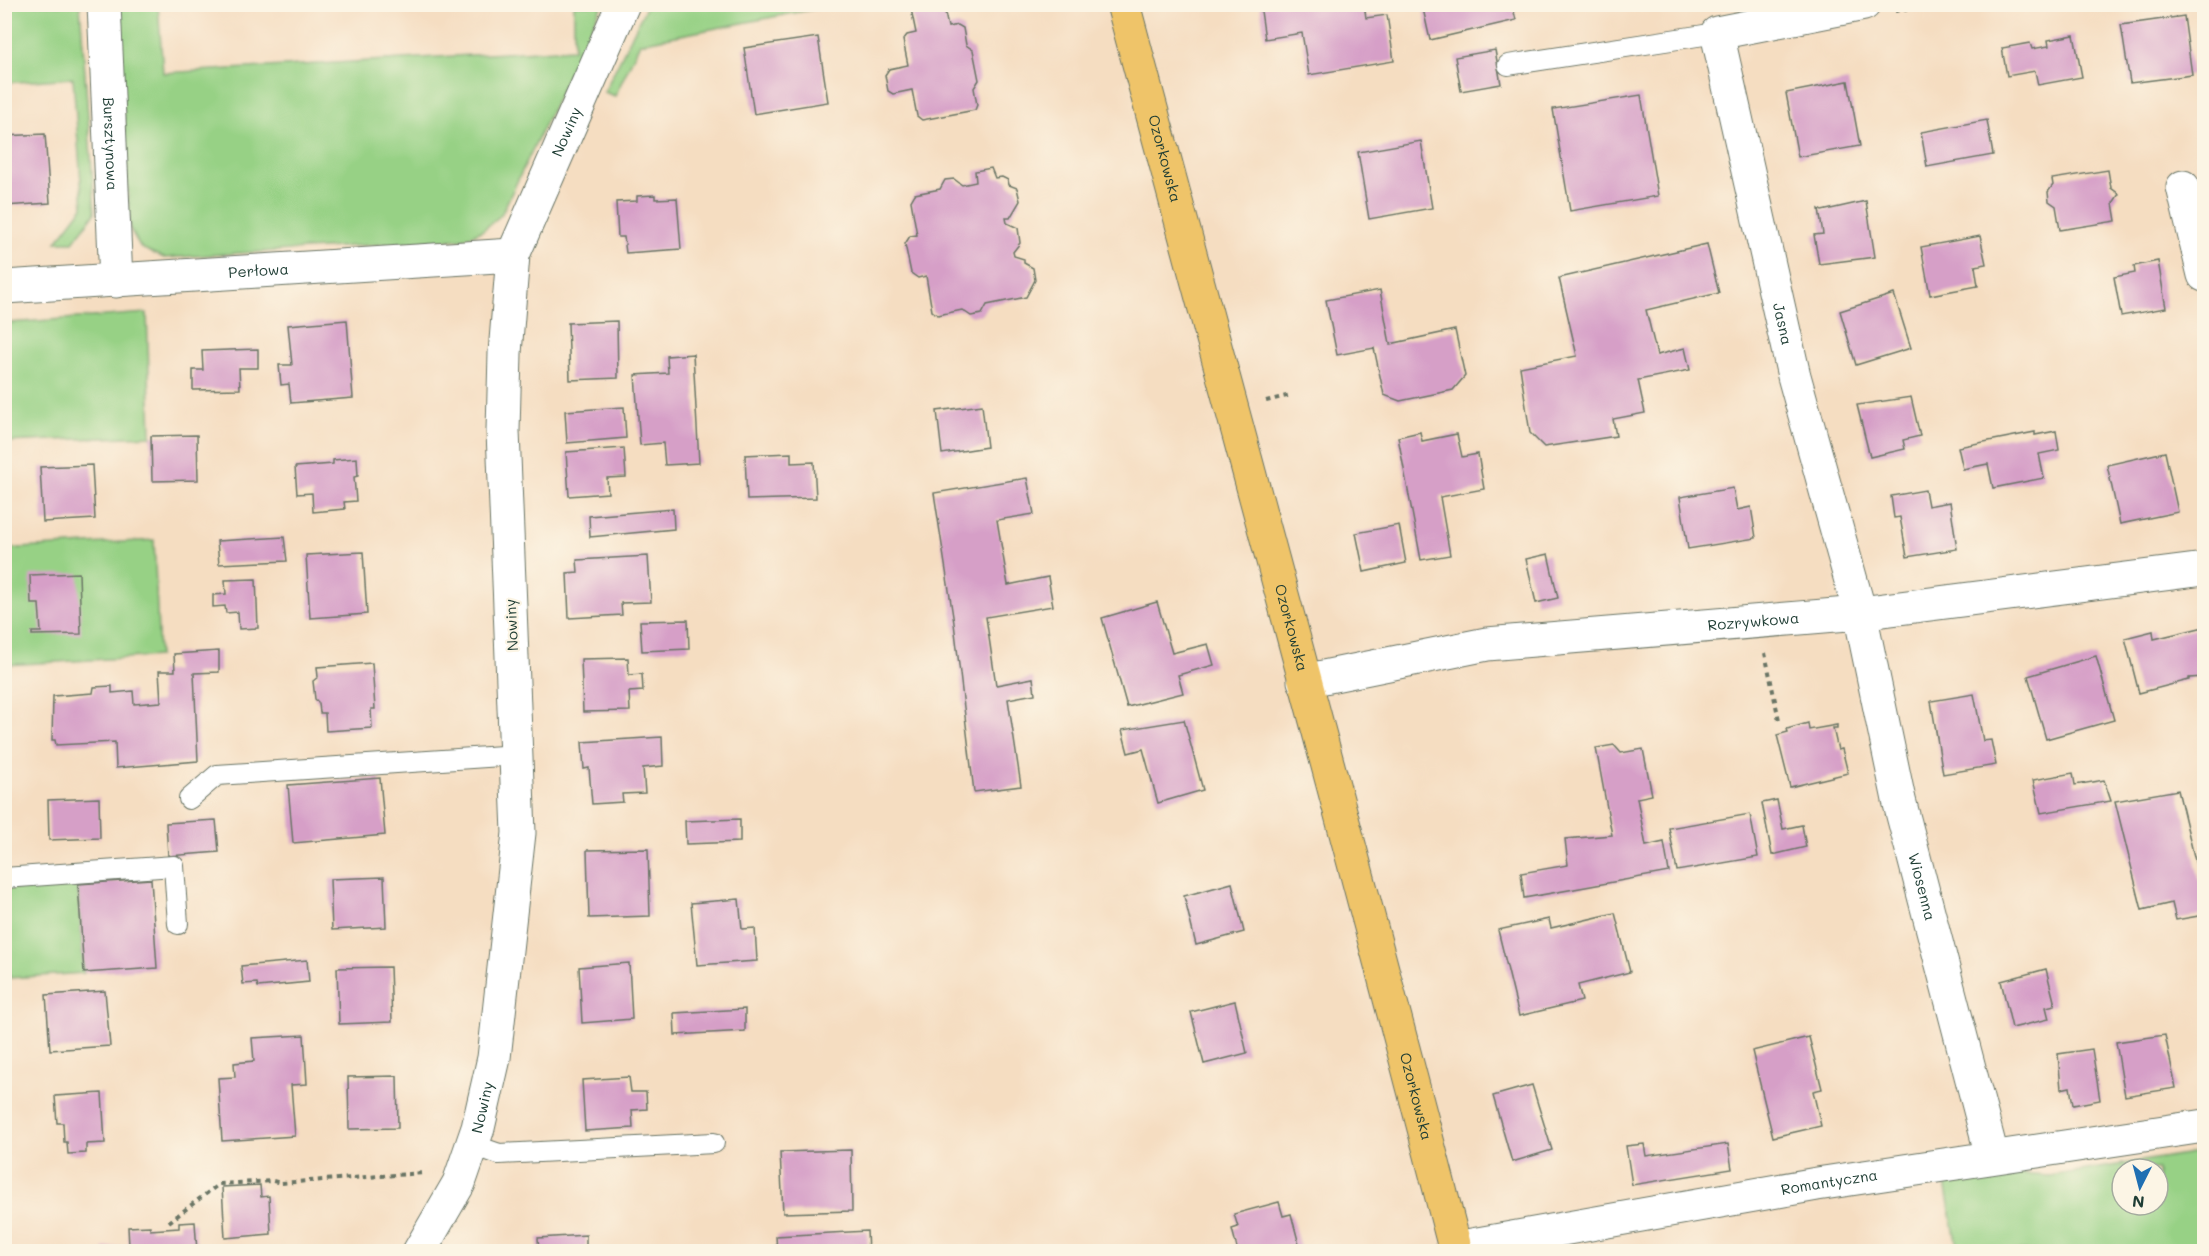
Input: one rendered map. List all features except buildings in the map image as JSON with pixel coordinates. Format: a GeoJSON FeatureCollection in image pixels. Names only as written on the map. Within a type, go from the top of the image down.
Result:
{"type":"FeatureCollection","features":[{"type":"Feature","properties":{"kind":"main road","name":"Ozorkowska"},"geometry":{"type":"LineString","coordinates":[[1123,4],[1304,681],[1353,855],[1455,1250]]}},
{"type":"Feature","properties":{"kind":"street","name":"Bursztynowa"},"geometry":{"type":"LineString","coordinates":[[104,4],[116,281]]}},
{"type":"Feature","properties":{"kind":"street","name":"Nowiny"},"geometry":{"type":"LineString","coordinates":[[419,1251],[459,1183],[472,1145],[494,1058],[519,833],[518,755],[503,431],[505,353],[513,255],[623,4]]}},
{"type":"Feature","properties":{"kind":"street"},"geometry":{"type":"LineString","coordinates":[[1716,33],[1864,4]]}},
{"type":"Feature","properties":{"kind":"street","name":"Jasna"},"geometry":{"type":"LineString","coordinates":[[1716,33],[1794,376],[1860,613]]}},
{"type":"Feature","properties":{"kind":"street"},"geometry":{"type":"LineString","coordinates":[[2183,187],[2205,275]]}},
{"type":"Feature","properties":{"kind":"street","name":"Perłowa"},"geometry":{"type":"LineString","coordinates":[[4,287],[513,255]]}},
{"type":"Feature","properties":{"kind":"street","name":"Rozrywkowa"},"geometry":{"type":"LineString","coordinates":[[1304,681],[1487,644],[1860,613],[2205,569]]}},
{"type":"Feature","properties":{"kind":"street","name":"Wiosenna"},"geometry":{"type":"LineString","coordinates":[[1860,613],[1899,800],[1992,1156]]}},
{"type":"Feature","properties":{"kind":"street","name":"Romantyczna"},"geometry":{"type":"LineString","coordinates":[[1455,1250],[1992,1156],[2205,1126]]}},
{"type":"Feature","properties":{"kind":"lane"},"geometry":{"type":"LineString","coordinates":[[1508,65],[1716,33]]}},
{"type":"Feature","properties":{"kind":"lane"},"geometry":{"type":"LineString","coordinates":[[189,799],[217,775],[518,755]]}},
{"type":"Feature","properties":{"kind":"lane"},"geometry":{"type":"LineString","coordinates":[[4,878],[174,866],[178,924]]}},
{"type":"Feature","properties":{"kind":"lane"},"geometry":{"type":"LineString","coordinates":[[472,1145],[499,1154],[714,1143]]}},
{"type":"Feature","properties":{"kind":"path"},"geometry":{"type":"LineString","coordinates":[[1259,403],[1291,395]]}},
{"type":"Feature","properties":{"kind":"path"},"geometry":{"type":"LineString","coordinates":[[1758,621],[1779,720]]}},
{"type":"Feature","properties":{"kind":"path"},"geometry":{"type":"LineString","coordinates":[[169,1222],[219,1184],[273,1180],[281,1183],[435,1173],[459,1183]]}},
{"type":"Feature","properties":{"kind":"green space"},"geometry":{"type":"Polygon","coordinates":[[[5,4],[80,5],[95,213],[73,242],[56,242],[83,207],[73,78],[5,83],[5,4]]]}},
{"type":"Feature","properties":{"kind":"green space"},"geometry":{"type":"Polygon","coordinates":[[[647,4],[835,5],[640,43],[615,96],[604,92],[647,4]]]}},
{"type":"Feature","properties":{"kind":"green space"},"geometry":{"type":"Polygon","coordinates":[[[118,5],[158,5],[163,73],[574,49],[574,5],[602,5],[501,215],[483,230],[464,239],[164,258],[141,248],[130,229],[118,5]]]}},
{"type":"Feature","properties":{"kind":"green space"},"geometry":{"type":"Polygon","coordinates":[[[147,313],[151,436],[5,442],[4,327],[9,323],[147,313]]]}},
{"type":"Feature","properties":{"kind":"green space"},"geometry":{"type":"Polygon","coordinates":[[[154,540],[159,656],[5,665],[5,549],[154,540]]]}},
{"type":"Feature","properties":{"kind":"green space"},"geometry":{"type":"Polygon","coordinates":[[[78,884],[84,973],[9,978],[5,889],[78,884]]]}},
{"type":"Feature","properties":{"kind":"green space"},"geometry":{"type":"Polygon","coordinates":[[[2204,1151],[2204,1251],[1958,1251],[1944,1178],[1982,1172],[2050,1176],[2110,1166],[2110,1217],[2170,1217],[2170,1157],[2167,1157],[2204,1151]]]}}]}
